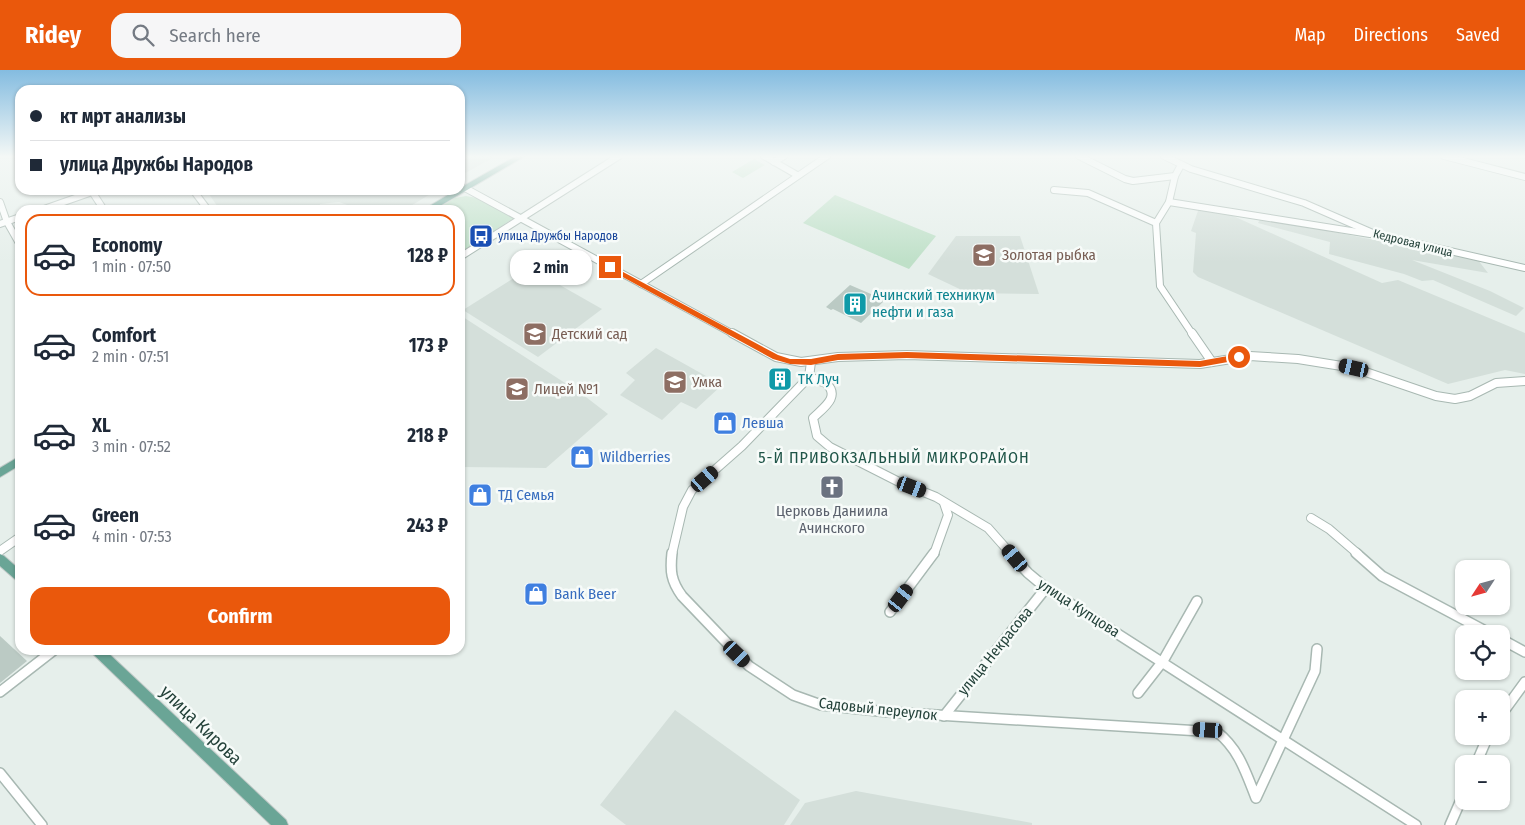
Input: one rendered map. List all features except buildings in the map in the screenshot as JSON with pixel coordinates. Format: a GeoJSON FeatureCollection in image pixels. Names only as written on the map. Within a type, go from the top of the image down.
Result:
{"type":"FeatureCollection","features":[{"type":"Feature","properties":{"kind":"main road"},"geometry":{"type":"LineString","coordinates":[[436,205],[453,195]]}},
{"type":"Feature","properties":{"kind":"main road"},"geometry":{"type":"LineString","coordinates":[[0,473],[15,463]]}},
{"type":"Feature","properties":{"kind":"main road"},"geometry":{"type":"LineString","coordinates":[[0,559],[15,572]]}},
{"type":"Feature","properties":{"kind":"main road","name":"улица Кирова"},"geometry":{"type":"LineString","coordinates":[[103,655],[281,825]]}},
{"type":"Feature","properties":{"kind":"street"},"geometry":{"type":"LineString","coordinates":[[471,191],[776,357],[790,361],[811,362],[838,357],[907,355],[1200,364],[1250,356],[1298,359],[1354,368],[1436,396],[1455,399],[1470,396],[1496,383],[1525,381]]}},
{"type":"Feature","properties":{"kind":"street"},"geometry":{"type":"LineString","coordinates":[[465,254],[564,191]]}},
{"type":"Feature","properties":{"kind":"street"},"geometry":{"type":"LineString","coordinates":[[641,284],[772,191]]}},
{"type":"Feature","properties":{"kind":"street"},"geometry":{"type":"LineString","coordinates":[[1068,191],[1088,193],[1156,223]]}},
{"type":"Feature","properties":{"kind":"street"},"geometry":{"type":"LineString","coordinates":[[1171,191],[1169,202],[1156,223],[1160,286],[1212,362]]}},
{"type":"Feature","properties":{"kind":"street","name":"Кедровая улица"},"geometry":{"type":"LineString","coordinates":[[1264,191],[1304,204],[1375,234],[1525,268]]}},
{"type":"Feature","properties":{"kind":"street"},"geometry":{"type":"LineString","coordinates":[[55,205],[83,195]]}},
{"type":"Feature","properties":{"kind":"street"},"geometry":{"type":"LineString","coordinates":[[0,202],[7,222],[15,236]]}},
{"type":"Feature","properties":{"kind":"street"},"geometry":{"type":"LineString","coordinates":[[1169,202],[1360,234],[1375,234]]}},
{"type":"Feature","properties":{"kind":"street"},"geometry":{"type":"LineString","coordinates":[[0,224],[15,219]]}},
{"type":"Feature","properties":{"kind":"street"},"geometry":{"type":"LineString","coordinates":[[809,377],[811,362]]}},
{"type":"Feature","properties":{"kind":"street","name":"улица Купцова"},"geometry":{"type":"LineString","coordinates":[[809,377],[822,380],[833,391],[832,399],[813,418],[816,436],[838,452],[944,503],[988,528],[1028,573],[1046,588],[1163,661],[1416,825]]}},
{"type":"Feature","properties":{"kind":"street","name":"Садовый переулок"},"geometry":{"type":"LineString","coordinates":[[809,377],[742,446],[692,490],[686,499],[670,562],[670,571],[674,585],[688,603],[749,666],[793,695],[821,705],[944,716],[1217,732],[1225,737],[1237,753],[1256,798],[1284,740]]}},
{"type":"Feature","properties":{"kind":"street"},"geometry":{"type":"LineString","coordinates":[[890,612],[934,554],[948,515],[944,503]]}},
{"type":"Feature","properties":{"kind":"street"},"geometry":{"type":"LineString","coordinates":[[1311,518],[1382,576],[1474,625]]}},
{"type":"Feature","properties":{"kind":"street"},"geometry":{"type":"LineString","coordinates":[[0,551],[15,540]]}},
{"type":"Feature","properties":{"kind":"street","name":"улица Некрасова"},"geometry":{"type":"LineString","coordinates":[[944,716],[1046,588]]}},
{"type":"Feature","properties":{"kind":"street"},"geometry":{"type":"LineString","coordinates":[[1138,693],[1163,661],[1197,601]]}},
{"type":"Feature","properties":{"kind":"street"},"geometry":{"type":"LineString","coordinates":[[1510,644],[1525,652]]}},
{"type":"Feature","properties":{"kind":"street"},"geometry":{"type":"LineString","coordinates":[[1284,740],[1314,671],[1317,649]]}},
{"type":"Feature","properties":{"kind":"street"},"geometry":{"type":"LineString","coordinates":[[0,692],[48,655]]}},
{"type":"Feature","properties":{"kind":"street"},"geometry":{"type":"LineString","coordinates":[[1510,703],[1525,682]]}},
{"type":"Feature","properties":{"kind":"street"},"geometry":{"type":"LineString","coordinates":[[0,773],[42,825]]}},
{"type":"Feature","properties":{"kind":"street"},"geometry":{"type":"LineString","coordinates":[[1450,825],[1457,810]]}},
{"type":"Feature","properties":{"kind":"shaded area"},"geometry":{"type":"Polygon","coordinates":[[[210,195],[429,195],[412,205],[347,205],[339,202],[320,205],[216,205],[210,195]]]}},
{"type":"Feature","properties":{"kind":"shaded area"},"geometry":{"type":"Polygon","coordinates":[[[1199,208],[1231,215],[1382,283],[1398,280],[1525,333],[1525,374],[1505,370],[1448,384],[1198,277],[1193,272],[1196,233],[1191,231],[1199,208]]]}},
{"type":"Feature","properties":{"kind":"shaded area"},"geometry":{"type":"Polygon","coordinates":[[[1261,218],[1478,260],[1488,273],[1412,260],[1490,291],[1524,308],[1516,316],[1433,280],[1422,281],[1404,274],[1329,254],[1330,242],[1258,223],[1261,218]]]}},
{"type":"Feature","properties":{"kind":"shaded area","name":"Золотая рыбка"},"geometry":{"type":"Polygon","coordinates":[[[956,236],[1020,236],[1039,294],[968,293],[928,274],[956,236]]]}},
{"type":"Feature","properties":{"kind":"shaded area","name":"Детский сад"},"geometry":{"type":"Polygon","coordinates":[[[530,268],[602,309],[538,357],[465,311],[465,309],[530,268]]]}},
{"type":"Feature","properties":{"kind":"shaded area","name":"Лицей №1"},"geometry":{"type":"Polygon","coordinates":[[[465,318],[582,394],[608,414],[546,468],[465,467],[465,318]]]}},
{"type":"Feature","properties":{"kind":"shaded area","name":"Умка"},"geometry":{"type":"Polygon","coordinates":[[[656,348],[722,385],[696,409],[681,402],[662,420],[620,395],[635,380],[626,373],[656,348]]]}},
{"type":"Feature","properties":{"kind":"shaded area"},"geometry":{"type":"Polygon","coordinates":[[[675,710],[800,800],[784,825],[626,825],[600,805],[675,710]]]}},
{"type":"Feature","properties":{"kind":"shaded area"},"geometry":{"type":"Polygon","coordinates":[[[856,791],[1032,823],[1032,825],[790,825],[805,803],[856,791]]]}},
{"type":"Feature","properties":{"kind":"green space"},"geometry":{"type":"Polygon","coordinates":[[[835,195],[936,236],[909,269],[803,223],[835,195]]]}},
{"type":"Feature","properties":{"kind":"green space"},"geometry":{"type":"Polygon","coordinates":[[[466,196],[477,198],[514,218],[465,250],[465,205],[443,205],[455,198],[466,196]]]}},
{"type":"Feature","properties":{"kind":"place","name":"улица Дружбы Народов"},"geometry":{"type":"Point","coordinates":[481,236]}},
{"type":"Feature","properties":{"kind":"place","name":"Золотая рыбка"},"geometry":{"type":"Point","coordinates":[984,255]}},
{"type":"Feature","properties":{"kind":"place","name":"Ачинский техникум нефти и газа"},"geometry":{"type":"Point","coordinates":[855,304]}},
{"type":"Feature","properties":{"kind":"place","name":"Детский сад"},"geometry":{"type":"Point","coordinates":[535,334]}},
{"type":"Feature","properties":{"kind":"place","name":"ТК Луч"},"geometry":{"type":"Point","coordinates":[780,379]}},
{"type":"Feature","properties":{"kind":"place","name":"Умка"},"geometry":{"type":"Point","coordinates":[675,382]}},
{"type":"Feature","properties":{"kind":"place","name":"Лицей №1"},"geometry":{"type":"Point","coordinates":[517,389]}},
{"type":"Feature","properties":{"kind":"place","name":"Левша"},"geometry":{"type":"Point","coordinates":[725,423]}},
{"type":"Feature","properties":{"kind":"place","name":"Wildberries"},"geometry":{"type":"Point","coordinates":[582,457]}},
{"type":"Feature","properties":{"kind":"place","name":"Церковь Даниила Ачинского"},"geometry":{"type":"Point","coordinates":[832,487]}},
{"type":"Feature","properties":{"kind":"place","name":"ТД Семья"},"geometry":{"type":"Point","coordinates":[480,495]}},
{"type":"Feature","properties":{"kind":"place","name":"Bank Beer"},"geometry":{"type":"Point","coordinates":[536,594]}},
{"type":"Feature","properties":{"kind":"district","name":"5-Й ПРИВОКЗАЛЬНЫЙ МИКРОРАЙОН"},"geometry":{"type":"Point","coordinates":[894,457]}},
{"type":"Feature","properties":{"kind":"route"},"geometry":{"type":"LineString","coordinates":[[610,267],[782,360],[811,362],[838,357],[907,355],[1200,364],[1239,357]]}}]}
